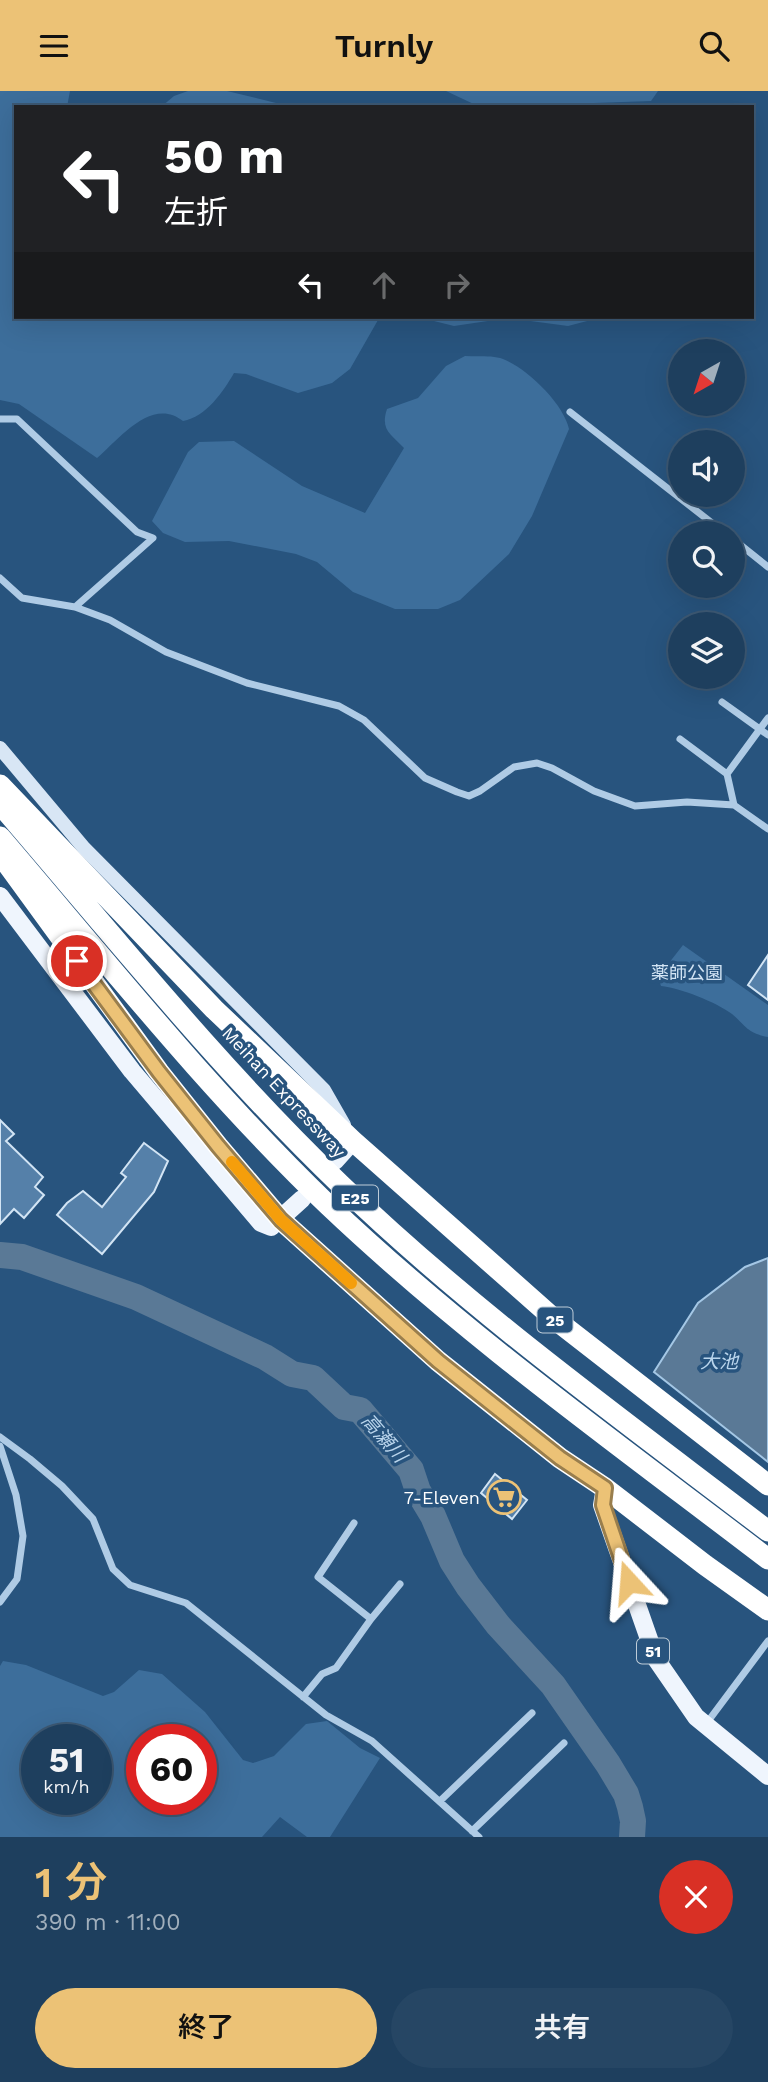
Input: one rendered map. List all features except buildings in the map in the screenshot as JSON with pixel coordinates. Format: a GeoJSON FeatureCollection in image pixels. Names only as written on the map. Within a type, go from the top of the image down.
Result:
{"type":"FeatureCollection","features":[{"type":"Feature","properties":{"kind":"highway"},"geometry":{"type":"LineString","coordinates":[[0,785],[214,1009],[353,1141]]}},
{"type":"Feature","properties":{"kind":"highway","name":"Meihan Expressway"},"geometry":{"type":"LineString","coordinates":[[0,804],[219,1058],[341,1186],[478,1306],[768,1531]]}},
{"type":"Feature","properties":{"kind":"highway","name":"E25"},"geometry":{"type":"LineString","coordinates":[[0,837],[205,1075],[268,1145],[329,1205],[461,1321],[768,1559]]}},
{"type":"Feature","properties":{"kind":"highway"},"geometry":{"type":"LineString","coordinates":[[0,854],[159,1072],[281,1220],[438,1361],[560,1458],[605,1488],[705,1565],[768,1609]]}},
{"type":"Feature","properties":{"kind":"highway","name":"25"},"geometry":{"type":"LineString","coordinates":[[353,1141],[552,1317],[768,1485]]}},
{"type":"Feature","properties":{"kind":"main road"},"geometry":{"type":"LineString","coordinates":[[0,896],[132,1071],[261,1223],[271,1227],[302,1199]]}},
{"type":"Feature","properties":{"kind":"main road"},"geometry":{"type":"LineString","coordinates":[[335,1161],[353,1141]]}},
{"type":"Feature","properties":{"kind":"main road","name":"51"},"geometry":{"type":"LineString","coordinates":[[605,1488],[603,1505],[656,1659],[696,1717],[768,1776]]}},
{"type":"Feature","properties":{"kind":"street"},"geometry":{"type":"LineString","coordinates":[[570,412],[709,521]]}},
{"type":"Feature","properties":{"kind":"street"},"geometry":{"type":"LineString","coordinates":[[0,419],[18,419],[136,532],[153,538],[75,607]]}},
{"type":"Feature","properties":{"kind":"street"},"geometry":{"type":"LineString","coordinates":[[745,549],[768,567]]}},
{"type":"Feature","properties":{"kind":"street"},"geometry":{"type":"LineString","coordinates":[[0,578],[22,598],[75,607],[110,620],[177,657],[247,683],[339,706],[364,720],[425,778],[469,796],[514,767],[537,763],[552,768],[594,791],[635,806],[687,801],[734,805],[768,829]]}},
{"type":"Feature","properties":{"kind":"street"},"geometry":{"type":"LineString","coordinates":[[722,702],[768,735]]}},
{"type":"Feature","properties":{"kind":"street"},"geometry":{"type":"LineString","coordinates":[[727,774],[768,718]]}},
{"type":"Feature","properties":{"kind":"street"},"geometry":{"type":"LineString","coordinates":[[680,739],[727,774],[734,805]]}},
{"type":"Feature","properties":{"kind":"street"},"geometry":{"type":"LineString","coordinates":[[0,748],[84,848],[324,1090],[353,1141]]}},
{"type":"Feature","properties":{"kind":"street"},"geometry":{"type":"LineString","coordinates":[[0,1437],[62,1486],[93,1519],[113,1569],[130,1584],[186,1603],[326,1715],[372,1741],[479,1837]]}},
{"type":"Feature","properties":{"kind":"street"},"geometry":{"type":"LineString","coordinates":[[0,1445],[16,1495],[23,1536],[17,1579],[0,1602]]}},
{"type":"Feature","properties":{"kind":"street"},"geometry":{"type":"LineString","coordinates":[[354,1523],[318,1577],[371,1619]]}},
{"type":"Feature","properties":{"kind":"street"},"geometry":{"type":"LineString","coordinates":[[303,1697],[322,1674],[336,1668],[400,1584]]}},
{"type":"Feature","properties":{"kind":"street"},"geometry":{"type":"LineString","coordinates":[[705,1724],[768,1641]]}},
{"type":"Feature","properties":{"kind":"street"},"geometry":{"type":"LineString","coordinates":[[440,1801],[532,1713]]}},
{"type":"Feature","properties":{"kind":"street"},"geometry":{"type":"LineString","coordinates":[[472,1831],[564,1743]]}},
{"type":"Feature","properties":{"kind":"green space"},"geometry":{"type":"Polygon","coordinates":[[[0,91],[70,91],[67,105],[14,105],[14,319],[380,319],[350,369],[332,383],[298,393],[246,374],[234,373],[206,409],[191,419],[183,421],[171,415],[160,414],[148,417],[126,431],[97,458],[19,404],[0,400],[0,91]]]}},
{"type":"Feature","properties":{"kind":"green space"},"geometry":{"type":"Polygon","coordinates":[[[188,91],[227,91],[280,104],[298,105],[163,105],[174,96],[188,91]]]}},
{"type":"Feature","properties":{"kind":"green space"},"geometry":{"type":"Polygon","coordinates":[[[446,91],[658,91],[651,101],[476,105],[446,91]]]}},
{"type":"Feature","properties":{"kind":"green space"},"geometry":{"type":"Polygon","coordinates":[[[426,319],[501,319],[454,326],[426,319]]]}},
{"type":"Feature","properties":{"kind":"green space"},"geometry":{"type":"Polygon","coordinates":[[[516,319],[592,319],[568,326],[516,319]]]}},
{"type":"Feature","properties":{"kind":"green space"},"geometry":{"type":"Polygon","coordinates":[[[465,356],[499,358],[523,370],[552,398],[566,419],[569,429],[532,516],[509,554],[460,600],[438,609],[395,609],[353,592],[317,562],[296,554],[229,541],[185,542],[163,533],[152,521],[188,452],[199,442],[234,441],[302,486],[365,513],[404,448],[386,427],[387,409],[418,398],[446,366],[465,356]]]}},
{"type":"Feature","properties":{"kind":"green space","name":"薬師公園"},"geometry":{"type":"Polygon","coordinates":[[[683,945],[768,1005],[768,1037],[751,1031],[732,1014],[708,1000],[661,986],[658,977],[683,945]]]}},
{"type":"Feature","properties":{"kind":"green space"},"geometry":{"type":"Polygon","coordinates":[[[3,1661],[26,1665],[103,1696],[114,1692],[139,1670],[162,1674],[205,1712],[214,1724],[126,1724],[126,1815],[217,1815],[217,1727],[243,1760],[253,1763],[274,1756],[306,1724],[327,1721],[360,1748],[380,1758],[330,1837],[307,1837],[280,1817],[262,1837],[0,1837],[0,1666],[3,1661]]]}},
{"type":"Feature","properties":{"kind":"water","name":"大池"},"geometry":{"type":"Polygon","coordinates":[[[768,1258],[768,1462],[654,1372],[698,1303],[745,1267],[768,1258]]]}},
{"type":"Feature","properties":{"kind":"waterway","name":"高瀬川"},"geometry":{"type":"LineString","coordinates":[[0,1255],[22,1257],[136,1297],[265,1357],[292,1374],[313,1378],[344,1407],[360,1410],[411,1470],[418,1491],[433,1516],[452,1561],[468,1586],[498,1625],[553,1685],[608,1764],[626,1794],[633,1821],[632,1837]]}},
{"type":"Feature","properties":{"kind":"slow traffic"},"geometry":{"type":"LineString","coordinates":[[232,1162],[281,1220],[351,1283]]}},
{"type":"Feature","properties":{"kind":"place","name":"7-Eleven"},"geometry":{"type":"Point","coordinates":[504,1497]}},
{"type":"Feature","properties":{"kind":"route"},"geometry":{"type":"LineString","coordinates":[[77,961],[159,1072],[281,1220],[438,1361],[560,1458],[605,1488],[603,1505],[629,1582]]}}]}
